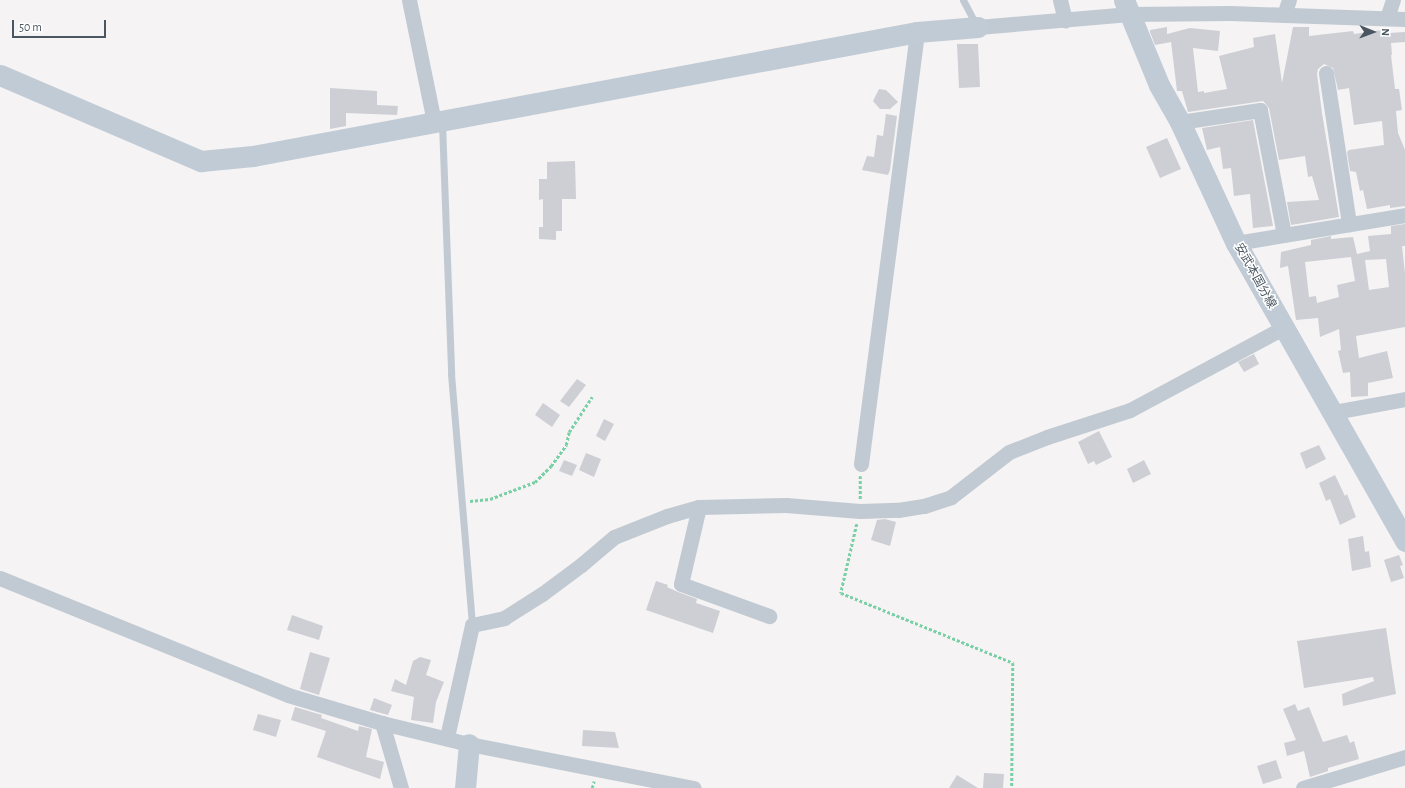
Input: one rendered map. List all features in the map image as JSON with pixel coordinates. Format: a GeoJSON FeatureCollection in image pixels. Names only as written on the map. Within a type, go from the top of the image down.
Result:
{"type":"FeatureCollection","features":[{"type":"Feature","properties":{"kind":"street"},"geometry":{"type":"LineString","coordinates":[[409,0],[438,121]]}},
{"type":"Feature","properties":{"kind":"street"},"geometry":{"type":"LineString","coordinates":[[1060,0],[1065,20]]}},
{"type":"Feature","properties":{"kind":"street"},"geometry":{"type":"LineString","coordinates":[[1284,15],[1289,0]]}},
{"type":"Feature","properties":{"kind":"street"},"geometry":{"type":"LineString","coordinates":[[1387,18],[1393,0]]}},
{"type":"Feature","properties":{"kind":"street"},"geometry":{"type":"LineString","coordinates":[[0,76],[201,161],[253,156],[917,32],[1065,20],[1127,7],[1230,13],[1405,19]]}},
{"type":"Feature","properties":{"kind":"street","name":"安武本国分線"},"geometry":{"type":"LineString","coordinates":[[1127,7],[1159,85],[1180,122],[1236,243],[1283,328],[1334,412],[1405,541]]}},
{"type":"Feature","properties":{"kind":"street"},"geometry":{"type":"LineString","coordinates":[[861,464],[917,32]]}},
{"type":"Feature","properties":{"kind":"street"},"geometry":{"type":"LineString","coordinates":[[1326,74],[1350,224]]}},
{"type":"Feature","properties":{"kind":"street"},"geometry":{"type":"LineString","coordinates":[[1180,122],[1260,110],[1284,235]]}},
{"type":"Feature","properties":{"kind":"street"},"geometry":{"type":"LineString","coordinates":[[1236,243],[1405,215]]}},
{"type":"Feature","properties":{"kind":"street"},"geometry":{"type":"LineString","coordinates":[[448,737],[472,625],[504,618],[553,586],[614,537],[667,516],[699,507],[786,504],[860,511],[898,510],[924,506],[951,497],[1009,452],[1047,437],[1130,410],[1283,328]]}},
{"type":"Feature","properties":{"kind":"street"},"geometry":{"type":"LineString","coordinates":[[1334,412],[1405,399]]}},
{"type":"Feature","properties":{"kind":"street"},"geometry":{"type":"LineString","coordinates":[[699,507],[681,584],[769,616]]}},
{"type":"Feature","properties":{"kind":"street"},"geometry":{"type":"LineString","coordinates":[[0,578],[288,695],[382,722],[448,737],[469,744],[694,788]]}},
{"type":"Feature","properties":{"kind":"street"},"geometry":{"type":"LineString","coordinates":[[382,722],[401,788]]}},
{"type":"Feature","properties":{"kind":"street"},"geometry":{"type":"LineString","coordinates":[[465,788],[469,744]]}},
{"type":"Feature","properties":{"kind":"street"},"geometry":{"type":"LineString","coordinates":[[1303,788],[1405,757]]}},
{"type":"Feature","properties":{"kind":"lane"},"geometry":{"type":"LineString","coordinates":[[963,0],[978,27]]}},
{"type":"Feature","properties":{"kind":"lane"},"geometry":{"type":"LineString","coordinates":[[438,121],[451,374],[472,625]]}},
{"type":"Feature","properties":{"kind":"path"},"geometry":{"type":"LineString","coordinates":[[461,503],[490,499],[534,482],[555,461],[566,445],[569,432],[592,397]]}},
{"type":"Feature","properties":{"kind":"path"},"geometry":{"type":"LineString","coordinates":[[861,464],[860,511],[840,593],[1013,663],[1012,788]]}},
{"type":"Feature","properties":{"kind":"building"},"geometry":{"type":"Polygon","coordinates":[[[1167,27],[1167,34],[1190,28],[1220,31],[1218,51],[1193,48],[1198,92],[1204,91],[1204,93],[1227,89],[1219,56],[1254,47],[1253,38],[1275,34],[1282,83],[1293,27],[1309,27],[1309,36],[1353,31],[1354,34],[1389,29],[1389,33],[1405,32],[1405,42],[1391,43],[1391,55],[1395,89],[1399,89],[1402,110],[1396,111],[1398,133],[1405,150],[1405,206],[1390,208],[1390,205],[1367,209],[1363,190],[1360,191],[1356,172],[1350,171],[1347,152],[1349,150],[1384,145],[1382,121],[1354,125],[1349,88],[1338,90],[1333,68],[1324,64],[1318,69],[1317,74],[1339,217],[1291,225],[1287,202],[1319,200],[1312,176],[1308,177],[1305,156],[1279,160],[1269,108],[1263,101],[1188,112],[1182,91],[1177,91],[1171,42],[1155,45],[1150,32],[1150,30],[1167,27]]]}},
{"type":"Feature","properties":{"kind":"building"},"geometry":{"type":"Polygon","coordinates":[[[957,44],[978,44],[980,87],[959,88],[957,44]]]}},
{"type":"Feature","properties":{"kind":"building"},"geometry":{"type":"Polygon","coordinates":[[[330,88],[377,91],[377,105],[398,106],[397,115],[346,113],[346,126],[330,129],[330,88]]]}},
{"type":"Feature","properties":{"kind":"building"},"geometry":{"type":"Polygon","coordinates":[[[879,89],[886,90],[898,102],[890,109],[880,109],[873,101],[879,89]]]}},
{"type":"Feature","properties":{"kind":"building"},"geometry":{"type":"Polygon","coordinates":[[[886,114],[897,116],[890,170],[888,175],[862,170],[867,156],[874,157],[877,135],[883,136],[886,114]]]}},
{"type":"Feature","properties":{"kind":"building"},"geometry":{"type":"Polygon","coordinates":[[[1253,120],[1273,226],[1253,228],[1250,194],[1234,196],[1231,168],[1223,169],[1220,147],[1207,150],[1202,128],[1253,120]]]}},
{"type":"Feature","properties":{"kind":"building"},"geometry":{"type":"Polygon","coordinates":[[[1167,138],[1181,169],[1160,178],[1146,147],[1167,138]]]}},
{"type":"Feature","properties":{"kind":"building"},"geometry":{"type":"Polygon","coordinates":[[[575,161],[576,199],[562,199],[562,231],[556,231],[556,240],[539,239],[539,227],[543,227],[543,199],[539,200],[539,179],[547,179],[547,162],[575,161]]]}},
{"type":"Feature","properties":{"kind":"building"},"geometry":{"type":"Polygon","coordinates":[[[1405,224],[1405,246],[1402,246],[1405,274],[1405,327],[1356,336],[1359,358],[1387,351],[1393,378],[1368,383],[1368,396],[1351,397],[1350,372],[1343,373],[1338,351],[1341,350],[1339,329],[1320,337],[1318,318],[1296,320],[1288,266],[1280,268],[1281,252],[1311,245],[1311,240],[1331,236],[1331,239],[1353,237],[1357,254],[1370,251],[1368,236],[1391,234],[1391,226],[1405,224]],[[1351,257],[1305,262],[1309,297],[1316,296],[1317,303],[1339,297],[1337,285],[1355,281],[1351,257]],[[1386,259],[1365,260],[1369,290],[1389,287],[1386,259]]]}},
{"type":"Feature","properties":{"kind":"building"},"geometry":{"type":"Polygon","coordinates":[[[1254,354],[1259,364],[1244,372],[1238,362],[1254,354]]]}},
{"type":"Feature","properties":{"kind":"building"},"geometry":{"type":"Polygon","coordinates":[[[577,379],[586,385],[569,407],[560,401],[577,379]]]}},
{"type":"Feature","properties":{"kind":"building"},"geometry":{"type":"Polygon","coordinates":[[[543,403],[560,415],[552,427],[535,415],[543,403]]]}},
{"type":"Feature","properties":{"kind":"building"},"geometry":{"type":"Polygon","coordinates":[[[604,419],[614,424],[605,441],[596,436],[604,419]]]}},
{"type":"Feature","properties":{"kind":"building"},"geometry":{"type":"Polygon","coordinates":[[[1099,431],[1112,457],[1096,465],[1094,461],[1088,464],[1078,442],[1099,431]]]}},
{"type":"Feature","properties":{"kind":"building"},"geometry":{"type":"Polygon","coordinates":[[[1319,445],[1326,459],[1306,469],[1300,453],[1319,445]]]}},
{"type":"Feature","properties":{"kind":"building"},"geometry":{"type":"Polygon","coordinates":[[[586,453],[601,459],[594,477],[579,470],[586,453]]]}},
{"type":"Feature","properties":{"kind":"building"},"geometry":{"type":"Polygon","coordinates":[[[564,460],[577,465],[572,476],[559,471],[564,460]]]}},
{"type":"Feature","properties":{"kind":"building"},"geometry":{"type":"Polygon","coordinates":[[[1144,460],[1151,474],[1133,483],[1127,469],[1144,460]]]}},
{"type":"Feature","properties":{"kind":"building"},"geometry":{"type":"Polygon","coordinates":[[[1335,475],[1345,496],[1347,494],[1356,517],[1340,525],[1330,499],[1326,501],[1319,483],[1335,475]]]}},
{"type":"Feature","properties":{"kind":"building"},"geometry":{"type":"Polygon","coordinates":[[[885,519],[896,522],[890,546],[871,540],[877,520],[885,519]]]}},
{"type":"Feature","properties":{"kind":"building"},"geometry":{"type":"Polygon","coordinates":[[[1363,536],[1365,552],[1369,551],[1371,567],[1352,571],[1348,539],[1363,536]]]}},
{"type":"Feature","properties":{"kind":"building"},"geometry":{"type":"Polygon","coordinates":[[[1399,555],[1403,565],[1400,566],[1404,578],[1391,582],[1384,560],[1399,555]]]}},
{"type":"Feature","properties":{"kind":"building"},"geometry":{"type":"Polygon","coordinates":[[[656,581],[668,585],[667,587],[678,592],[697,599],[696,603],[720,611],[713,633],[646,610],[656,581]]]}},
{"type":"Feature","properties":{"kind":"building"},"geometry":{"type":"Polygon","coordinates":[[[292,615],[323,626],[319,640],[287,630],[292,615]]]}},
{"type":"Feature","properties":{"kind":"building"},"geometry":{"type":"Polygon","coordinates":[[[1386,628],[1396,694],[1343,706],[1342,694],[1374,681],[1373,677],[1304,688],[1297,641],[1386,628]]]}},
{"type":"Feature","properties":{"kind":"building"},"geometry":{"type":"Polygon","coordinates":[[[310,652],[330,658],[319,695],[300,689],[310,652]]]}},
{"type":"Feature","properties":{"kind":"building"},"geometry":{"type":"Polygon","coordinates":[[[420,657],[431,660],[426,675],[444,682],[436,702],[433,723],[411,720],[414,697],[391,691],[395,679],[406,685],[413,661],[420,657]]]}},
{"type":"Feature","properties":{"kind":"building"},"geometry":{"type":"Polygon","coordinates":[[[374,698],[392,705],[388,715],[370,710],[374,698]]]}},
{"type":"Feature","properties":{"kind":"building"},"geometry":{"type":"Polygon","coordinates":[[[1295,704],[1298,711],[1309,707],[1323,742],[1347,735],[1350,743],[1354,741],[1359,759],[1328,768],[1328,771],[1310,777],[1304,751],[1287,756],[1284,743],[1296,740],[1283,709],[1295,704]]]}},
{"type":"Feature","properties":{"kind":"building"},"geometry":{"type":"Polygon","coordinates":[[[295,707],[322,715],[321,718],[358,731],[359,726],[372,729],[366,757],[384,762],[380,779],[317,757],[326,731],[291,720],[295,707]]]}},
{"type":"Feature","properties":{"kind":"building"},"geometry":{"type":"Polygon","coordinates":[[[258,714],[281,720],[276,737],[253,730],[258,714]]]}},
{"type":"Feature","properties":{"kind":"building"},"geometry":{"type":"Polygon","coordinates":[[[583,730],[615,732],[619,748],[582,746],[583,730]]]}},
{"type":"Feature","properties":{"kind":"building"},"geometry":{"type":"Polygon","coordinates":[[[1276,760],[1282,778],[1263,784],[1257,766],[1276,760]]]}},
{"type":"Feature","properties":{"kind":"building"},"geometry":{"type":"Polygon","coordinates":[[[984,773],[1004,774],[1003,788],[983,788],[984,773]]]}},
{"type":"Feature","properties":{"kind":"building"},"geometry":{"type":"Polygon","coordinates":[[[957,775],[978,788],[949,788],[957,775]]]}}]}
